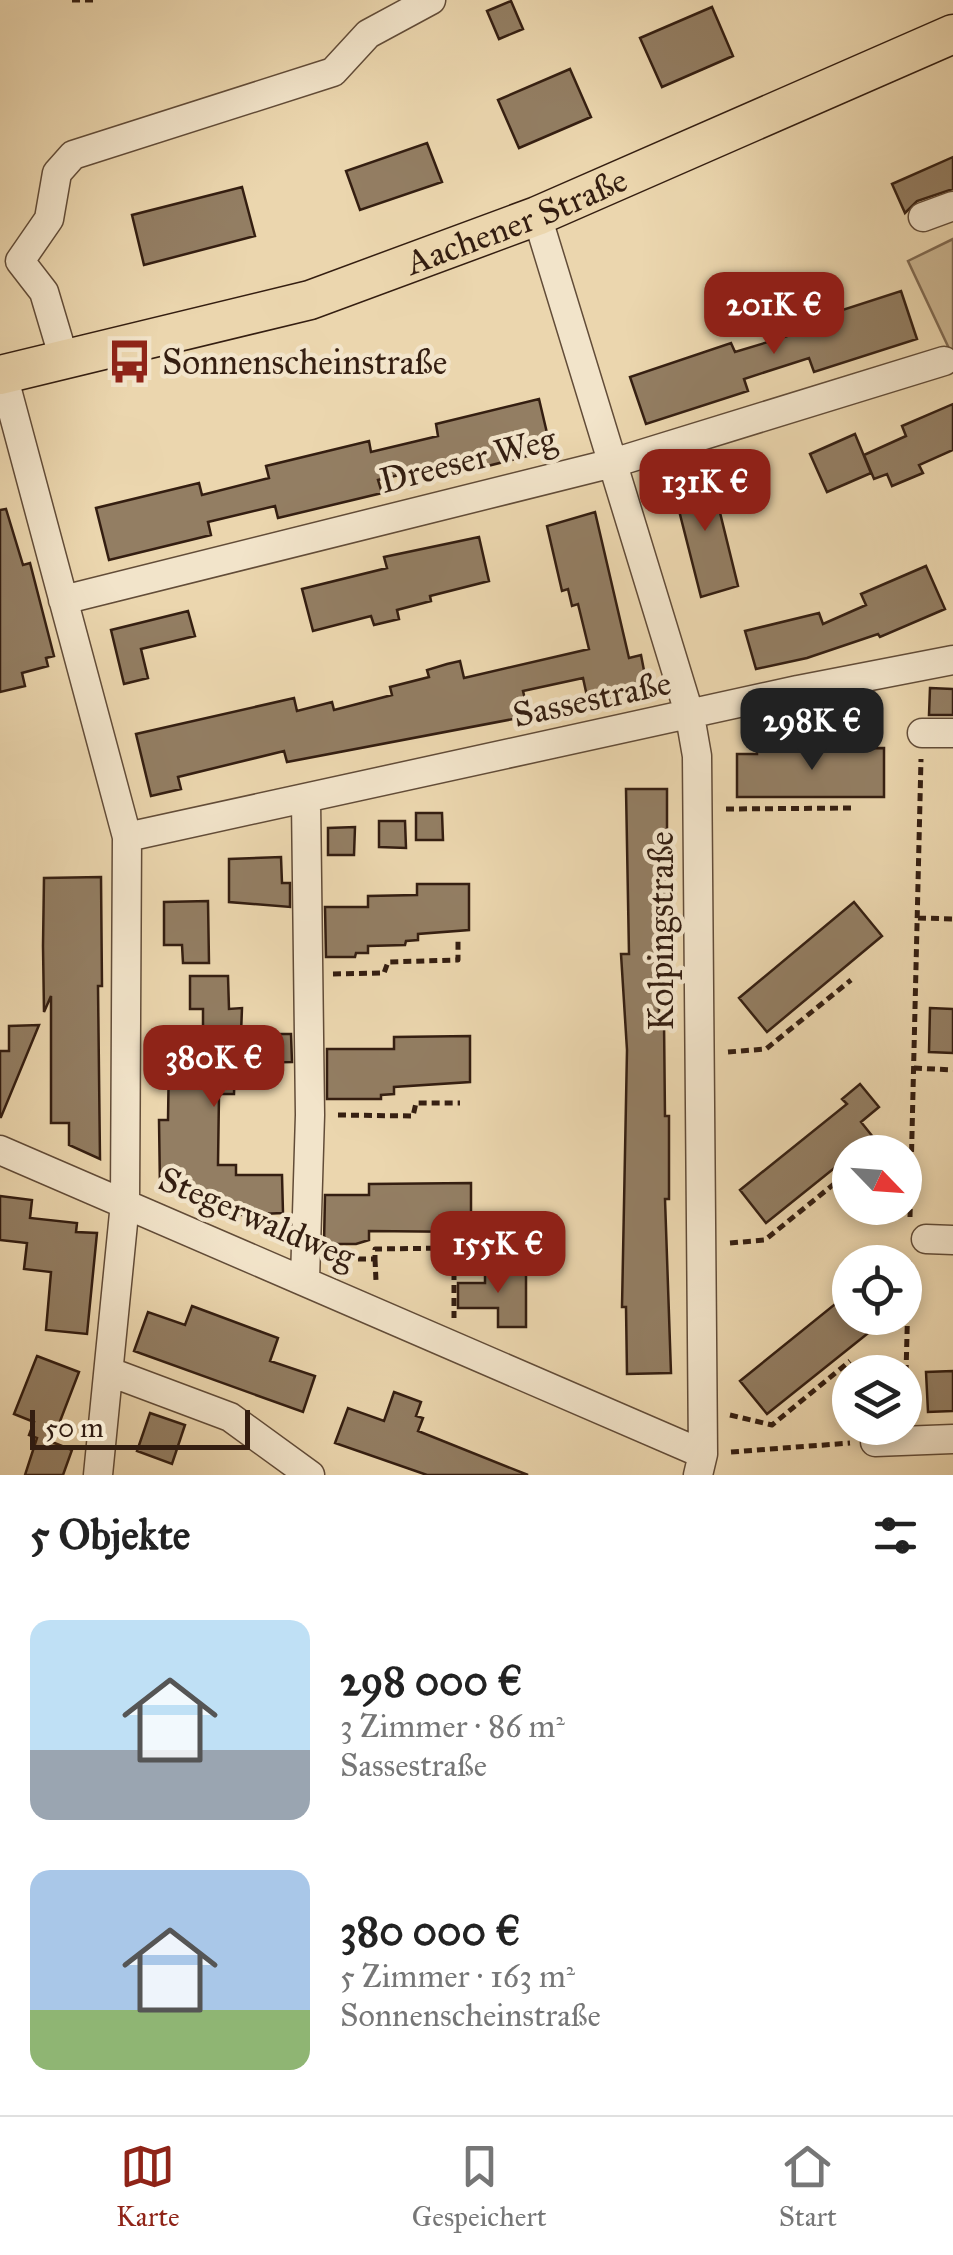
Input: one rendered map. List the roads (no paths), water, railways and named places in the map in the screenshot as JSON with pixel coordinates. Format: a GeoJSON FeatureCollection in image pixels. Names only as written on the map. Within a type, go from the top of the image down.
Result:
{"type":"FeatureCollection","features":[{"type":"Feature","properties":{"kind":"main road","name":"Aachener Straße"},"geometry":{"type":"LineString","coordinates":[[1,375],[310,300],[537,216],[953,34]]}},
{"type":"Feature","properties":{"kind":"street"},"geometry":{"type":"LineString","coordinates":[[64,360],[44,292],[20,261],[50,219],[57,172],[73,155],[333,72],[368,34],[432,0]]}},
{"type":"Feature","properties":{"kind":"street"},"geometry":{"type":"LineString","coordinates":[[923,217],[953,206]]}},
{"type":"Feature","properties":{"kind":"street","name":"Kolpingstraße"},"geometry":{"type":"LineString","coordinates":[[537,216],[690,716],[698,756],[701,1464]]}},
{"type":"Feature","properties":{"kind":"street","name":"Dreeser Weg"},"geometry":{"type":"LineString","coordinates":[[63,600],[613,463],[944,360]]}},
{"type":"Feature","properties":{"kind":"street"},"geometry":{"type":"LineString","coordinates":[[1,375],[127,837],[125,1204],[98,1475]]}},
{"type":"Feature","properties":{"kind":"street","name":"Sassestraße"},"geometry":{"type":"LineString","coordinates":[[127,837],[306,801],[798,690],[953,660]]}},
{"type":"Feature","properties":{"kind":"street"},"geometry":{"type":"LineString","coordinates":[[922,733],[953,733]]}},
{"type":"Feature","properties":{"kind":"street"},"geometry":{"type":"LineString","coordinates":[[306,801],[304,975],[310,1115],[307,1269]]}},
{"type":"Feature","properties":{"kind":"street","name":"Stegerwaldweg"},"geometry":{"type":"LineString","coordinates":[[0,1150],[125,1204],[307,1269],[701,1464]]}},
{"type":"Feature","properties":{"kind":"street"},"geometry":{"type":"LineString","coordinates":[[110,1372],[230,1416],[310,1475]]}},
{"type":"Feature","properties":{"kind":"street"},"geometry":{"type":"LineString","coordinates":[[922,1440],[953,1439]]}},
{"type":"Feature","properties":{"kind":"place","name":"Sonnenscheinstraße"},"geometry":{"type":"Point","coordinates":[129,362]}}]}
